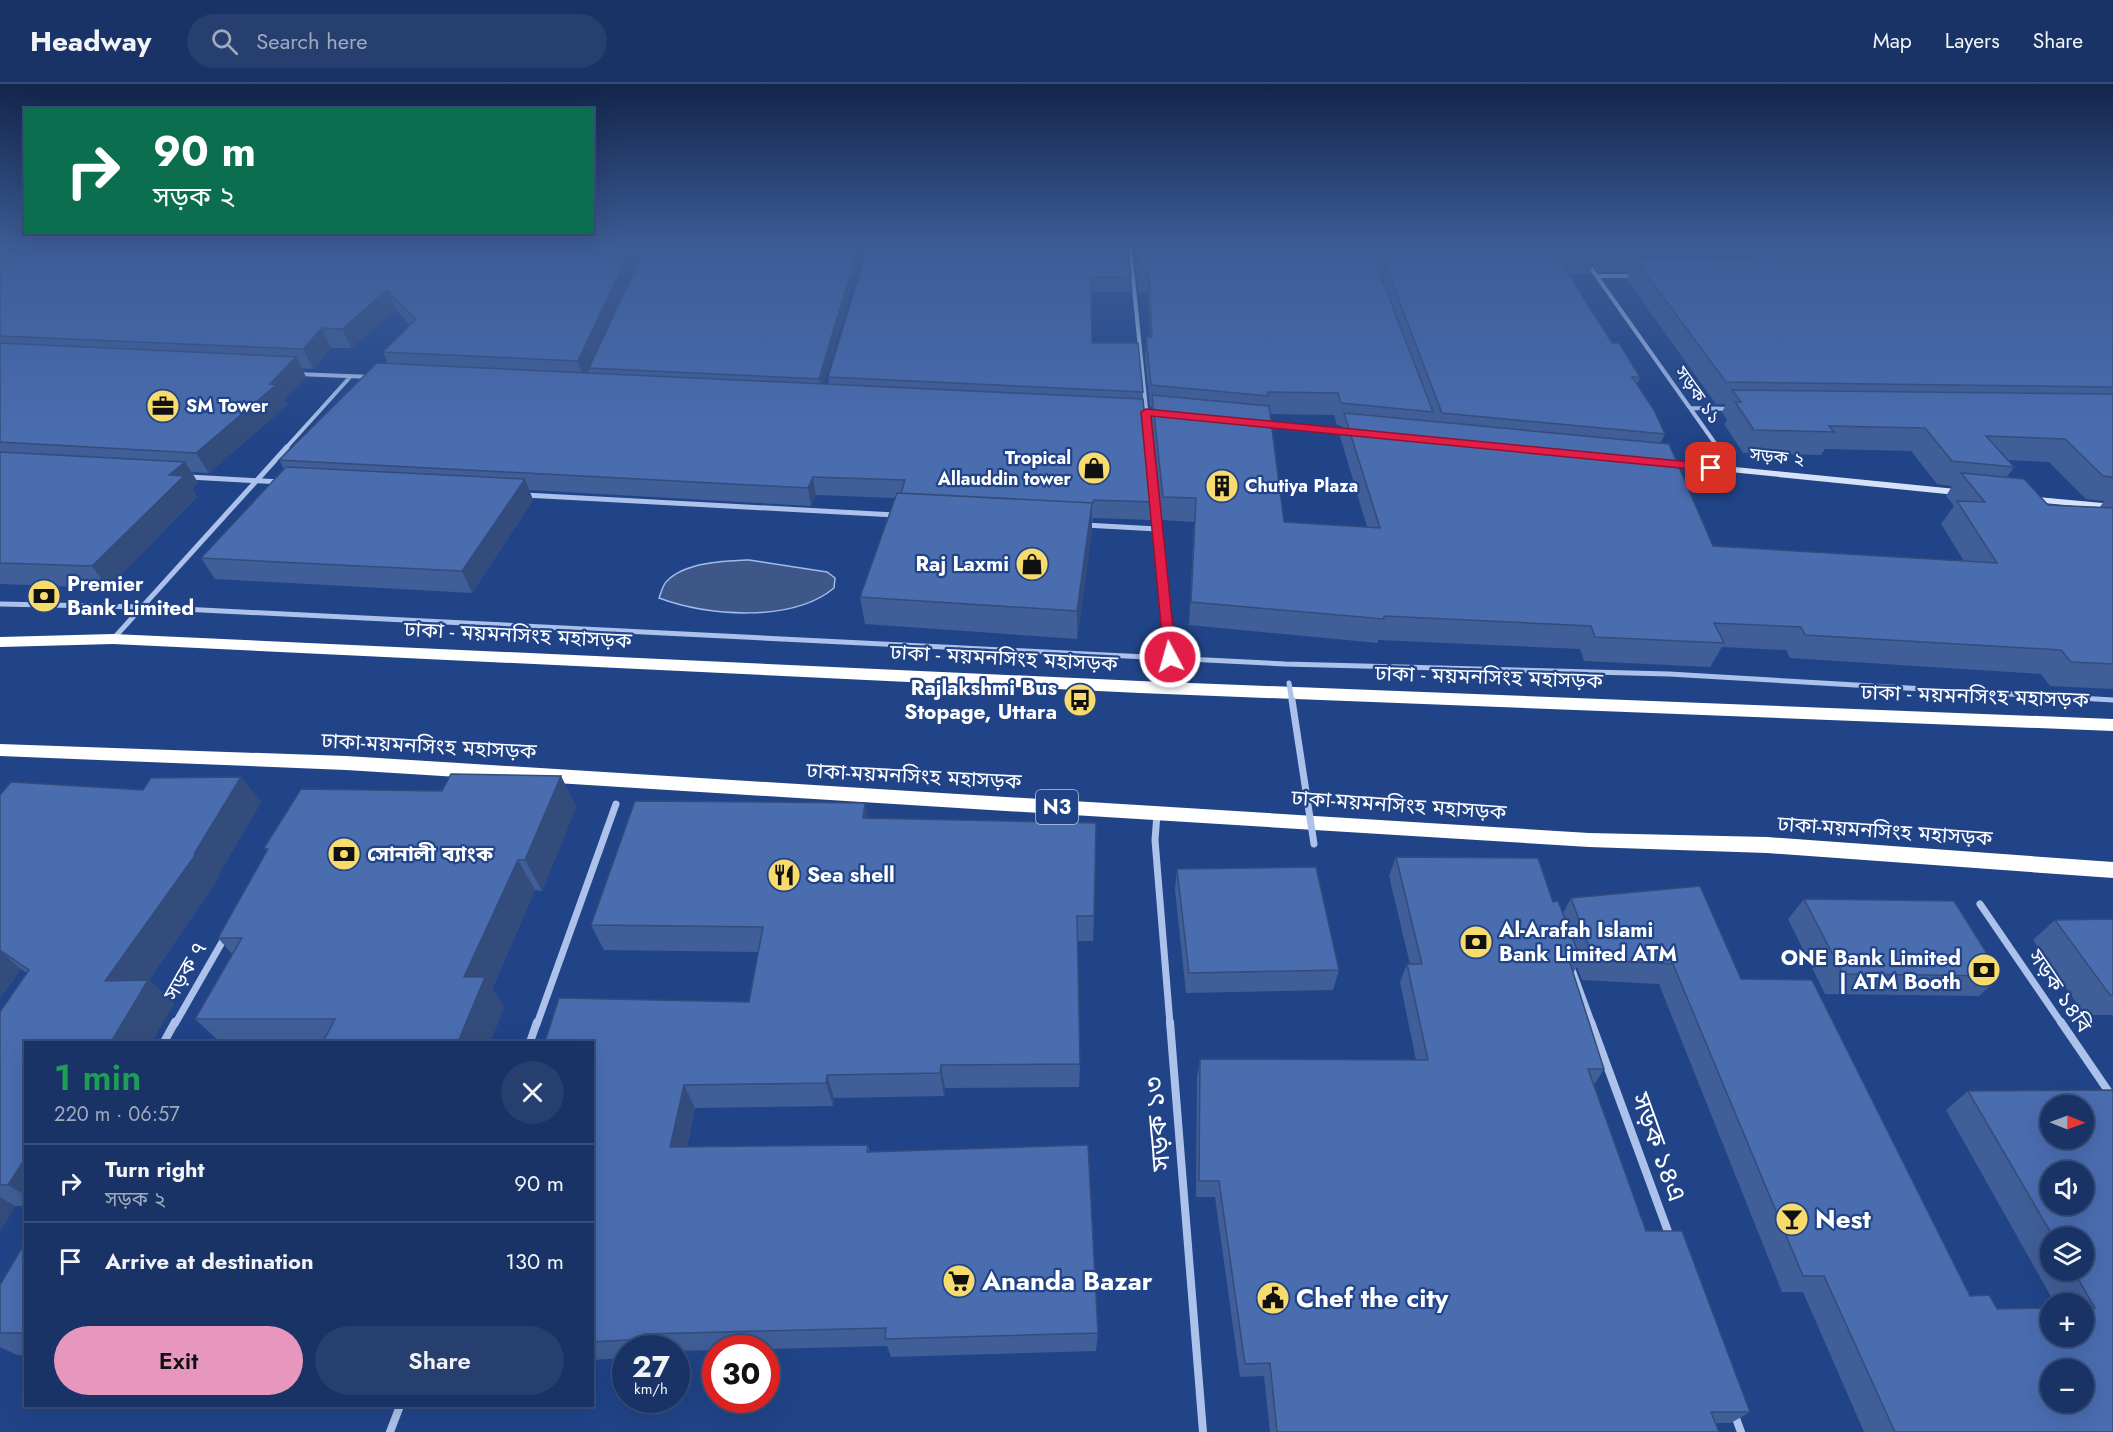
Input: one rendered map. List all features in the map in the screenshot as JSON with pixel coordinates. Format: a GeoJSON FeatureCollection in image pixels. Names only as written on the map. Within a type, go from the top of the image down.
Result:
{"type":"FeatureCollection","features":[{"type":"Feature","properties":{"kind":"highway","name":"ঢাকা - ময়মনসিংহ মহাসড়ক"},"geometry":{"type":"LineString","coordinates":[[0,642],[113,639],[1128,687],[2113,724]]}},
{"type":"Feature","properties":{"kind":"highway","name":"ঢাকা-ময়মনসিংহ মহাসড়ক"},"geometry":{"type":"LineString","coordinates":[[0,750],[346,763],[1589,840],[1767,845],[2113,870]]}},
{"type":"Feature","properties":{"kind":"street"},"geometry":{"type":"LineString","coordinates":[[1136,311],[1170,657]]}},
{"type":"Feature","properties":{"kind":"street","name":"সড়ক ১১"},"geometry":{"type":"LineString","coordinates":[[1622,311],[1734,470]]}},
{"type":"Feature","properties":{"kind":"street"},"geometry":{"type":"LineString","coordinates":[[292,373],[375,377]]}},
{"type":"Feature","properties":{"kind":"street"},"geometry":{"type":"LineString","coordinates":[[113,639],[351,376]]}},
{"type":"Feature","properties":{"kind":"street"},"geometry":{"type":"LineString","coordinates":[[1690,408],[1737,409]]}},
{"type":"Feature","properties":{"kind":"street"},"geometry":{"type":"LineString","coordinates":[[1134,412],[1157,414]]}},
{"type":"Feature","properties":{"kind":"street"},"geometry":{"type":"LineString","coordinates":[[1249,423],[1365,434]]}},
{"type":"Feature","properties":{"kind":"street","name":"সড়ক ২"},"geometry":{"type":"LineString","coordinates":[[1653,462],[1971,493]]}},
{"type":"Feature","properties":{"kind":"street"},"geometry":{"type":"LineString","coordinates":[[187,477],[292,483]]}},
{"type":"Feature","properties":{"kind":"street"},"geometry":{"type":"LineString","coordinates":[[517,495],[896,515]]}},
{"type":"Feature","properties":{"kind":"street"},"geometry":{"type":"LineString","coordinates":[[2018,498],[2113,507]]}},
{"type":"Feature","properties":{"kind":"street"},"geometry":{"type":"LineString","coordinates":[[1074,525],[1157,529]]}},
{"type":"Feature","properties":{"kind":"street"},"geometry":{"type":"LineString","coordinates":[[0,604],[143,607],[1285,664],[1670,674],[2113,699]]}},
{"type":"Feature","properties":{"kind":"street"},"geometry":{"type":"LineString","coordinates":[[1289,682],[1314,844]]}},
{"type":"Feature","properties":{"kind":"street"},"geometry":{"type":"LineString","coordinates":[[530,1041],[616,804]]}},
{"type":"Feature","properties":{"kind":"street","name":"সড়ক ১৩"},"geometry":{"type":"LineString","coordinates":[[1156,813],[1155,840],[1203,1432]]}},
{"type":"Feature","properties":{"kind":"street","name":"সড়ক ১৪বি"},"geometry":{"type":"LineString","coordinates":[[1980,904],[2113,1098]]}},
{"type":"Feature","properties":{"kind":"street","name":"সড়ক ৭"},"geometry":{"type":"LineString","coordinates":[[165,1041],[230,928]]}},
{"type":"Feature","properties":{"kind":"street","name":"সড়ক ১৪এ"},"geometry":{"type":"LineString","coordinates":[[1567,954],[1672,1243]]}},
{"type":"Feature","properties":{"kind":"street"},"geometry":{"type":"LineString","coordinates":[[1728,1399],[1741,1432]]}},
{"type":"Feature","properties":{"kind":"street"},"geometry":{"type":"LineString","coordinates":[[390,1432],[400,1407]]}},
{"type":"Feature","properties":{"kind":"water"},"geometry":{"type":"Polygon","coordinates":[[[749,560],[827,572],[835,578],[834,588],[796,607],[749,613],[701,609],[659,598],[666,582],[684,570],[706,564],[749,560]]]}},
{"type":"Feature","properties":{"kind":"building"},"geometry":{"type":"Polygon","coordinates":[[[0,311],[363,311],[342,329],[322,328],[303,349],[0,336],[0,311]]]}},
{"type":"Feature","properties":{"kind":"building"},"geometry":{"type":"Polygon","coordinates":[[[408,311],[601,311],[578,361],[383,352],[416,319],[408,311]]]}},
{"type":"Feature","properties":{"kind":"building"},"geometry":{"type":"Polygon","coordinates":[[[616,311],[839,311],[819,379],[589,368],[616,311]]]}},
{"type":"Feature","properties":{"kind":"building"},"geometry":{"type":"Polygon","coordinates":[[[848,311],[1092,311],[1092,343],[1138,343],[1143,392],[828,377],[848,311]]]}},
{"type":"Feature","properties":{"kind":"building"},"geometry":{"type":"Polygon","coordinates":[[[1151,311],[1394,311],[1433,412],[1341,403],[1338,393],[1267,392],[1268,396],[1151,385],[1146,337],[1152,337],[1151,311]]]}},
{"type":"Feature","properties":{"kind":"building"},"geometry":{"type":"Polygon","coordinates":[[[1403,311],[1592,311],[1612,343],[1619,343],[1640,377],[1632,377],[1654,410],[1665,434],[1442,413],[1403,311]]]}},
{"type":"Feature","properties":{"kind":"building"},"geometry":{"type":"Polygon","coordinates":[[[1673,311],[2113,311],[2113,387],[1726,382],[1673,311]]]}},
{"type":"Feature","properties":{"kind":"building"},"geometry":{"type":"Polygon","coordinates":[[[0,343],[296,357],[270,384],[276,385],[196,453],[0,442],[0,343]]]}},
{"type":"Feature","properties":{"kind":"building"},"geometry":{"type":"Polygon","coordinates":[[[377,363],[1143,399],[1153,502],[1094,500],[1093,503],[901,493],[905,480],[813,477],[808,488],[279,460],[377,363]]]}},
{"type":"Feature","properties":{"kind":"building"},"geometry":{"type":"Polygon","coordinates":[[[1732,390],[2113,394],[2113,477],[2103,476],[2065,439],[1986,436],[2014,467],[1952,461],[1925,428],[1829,426],[1834,432],[1754,430],[1735,402],[1741,402],[1732,390]]]}},
{"type":"Feature","properties":{"kind":"building"},"geometry":{"type":"Polygon","coordinates":[[[1152,395],[1269,406],[1284,522],[1380,528],[1344,413],[1669,444],[1713,546],[1997,563],[1957,501],[1985,502],[1961,473],[2024,479],[2048,505],[2113,508],[2113,664],[2071,662],[2061,650],[1805,635],[1801,627],[1714,623],[1724,643],[1595,637],[1591,626],[1384,616],[1384,619],[1191,602],[1196,498],[1163,497],[1152,395]]]}},
{"type":"Feature","properties":{"kind":"building"},"geometry":{"type":"Polygon","coordinates":[[[0,452],[185,462],[169,475],[184,476],[92,566],[0,563],[0,452]]]}},
{"type":"Feature","properties":{"kind":"building"},"geometry":{"type":"Polygon","coordinates":[[[286,467],[525,479],[462,571],[201,558],[286,467]]]}},
{"type":"Feature","properties":{"kind":"building"},"geometry":{"type":"Polygon","coordinates":[[[897,493],[1092,503],[1077,611],[860,597],[897,493]]]}},
{"type":"Feature","properties":{"kind":"building"},"geometry":{"type":"Polygon","coordinates":[[[451,774],[561,776],[525,860],[518,860],[464,977],[485,977],[458,1041],[324,1041],[335,1019],[195,1019],[242,938],[218,938],[268,849],[264,848],[301,789],[442,791],[451,774]]]}},
{"type":"Feature","properties":{"kind":"building"},"geometry":{"type":"Polygon","coordinates":[[[241,777],[194,854],[196,854],[105,981],[148,980],[112,1041],[24,1041],[24,1160],[8,1185],[0,1185],[0,1012],[29,970],[0,950],[0,795],[11,782],[143,790],[151,778],[241,777]]]}},
{"type":"Feature","properties":{"kind":"building"},"geometry":{"type":"Polygon","coordinates":[[[635,801],[865,803],[863,818],[1096,823],[1094,916],[1077,916],[1080,1064],[941,1065],[940,1073],[827,1075],[826,1083],[684,1085],[670,1147],[868,1145],[867,1152],[1088,1145],[1098,1333],[885,1339],[886,1328],[612,1335],[612,1341],[594,1342],[594,1041],[545,1041],[559,998],[749,1002],[763,927],[591,925],[635,801]]]}},
{"type":"Feature","properties":{"kind":"building"},"geometry":{"type":"Polygon","coordinates":[[[1396,857],[1538,858],[1553,902],[1558,901],[1581,960],[1569,960],[1604,1069],[1588,1069],[1646,1231],[1682,1231],[1750,1412],[1711,1412],[1719,1432],[1277,1432],[1270,1363],[1245,1364],[1219,1181],[1199,1181],[1200,1059],[1428,1060],[1407,964],[1422,964],[1396,857]]]}},
{"type":"Feature","properties":{"kind":"building"},"geometry":{"type":"Polygon","coordinates":[[[1316,867],[1339,970],[1189,973],[1177,869],[1316,867]]]}},
{"type":"Feature","properties":{"kind":"building"},"geometry":{"type":"Polygon","coordinates":[[[1700,886],[1741,979],[1812,980],[1970,1296],[1989,1295],[1997,1309],[2040,1308],[2040,1347],[2094,1347],[2094,1293],[2086,1293],[2079,1281],[2094,1281],[2094,1227],[2048,1227],[2041,1215],[2094,1215],[2094,1161],[2040,1161],[2040,1214],[1968,1091],[2113,1090],[2113,1432],[1895,1432],[1824,1276],[1803,1276],[1673,964],[1594,960],[1571,898],[1700,886]]]}},
{"type":"Feature","properties":{"kind":"building"},"geometry":{"type":"Polygon","coordinates":[[[1804,899],[1954,901],[2001,976],[1843,974],[1804,899]]]}},
{"type":"Feature","properties":{"kind":"building"},"geometry":{"type":"Polygon","coordinates":[[[2113,919],[2113,995],[2110,995],[2055,920],[2113,919]]]}},
{"type":"Feature","properties":{"kind":"building"},"geometry":{"type":"Polygon","coordinates":[[[24,1244],[24,1333],[0,1333],[0,1285],[24,1244]]]}},
{"type":"Feature","properties":{"kind":"place","name":"SM Tower"},"geometry":{"type":"Point","coordinates":[163,406]}},
{"type":"Feature","properties":{"kind":"place","name":"Tropical Allauddin tower"},"geometry":{"type":"Point","coordinates":[1094,468]}},
{"type":"Feature","properties":{"kind":"place","name":"Chutiya Plaza"},"geometry":{"type":"Point","coordinates":[1222,486]}},
{"type":"Feature","properties":{"kind":"place","name":"Raj Laxmi"},"geometry":{"type":"Point","coordinates":[1032,564]}},
{"type":"Feature","properties":{"kind":"place","name":"Premier Bank Limited"},"geometry":{"type":"Point","coordinates":[44,596]}},
{"type":"Feature","properties":{"kind":"place","name":"Rajlakshmi Bus Stopage, Uttara"},"geometry":{"type":"Point","coordinates":[1080,700]}},
{"type":"Feature","properties":{"kind":"place","name":"সোনালী ব্যাংক"},"geometry":{"type":"Point","coordinates":[344,854]}},
{"type":"Feature","properties":{"kind":"place","name":"Sea shell"},"geometry":{"type":"Point","coordinates":[784,875]}},
{"type":"Feature","properties":{"kind":"place","name":"Al-Arafah Islami Bank Limited ATM"},"geometry":{"type":"Point","coordinates":[1476,942]}},
{"type":"Feature","properties":{"kind":"place","name":"ONE Bank Limited | ATM Booth"},"geometry":{"type":"Point","coordinates":[1984,970]}},
{"type":"Feature","properties":{"kind":"place","name":"Nest"},"geometry":{"type":"Point","coordinates":[1792,1219]}},
{"type":"Feature","properties":{"kind":"place","name":"Ananda Bazar"},"geometry":{"type":"Point","coordinates":[959,1281]}},
{"type":"Feature","properties":{"kind":"place","name":"Chef the city"},"geometry":{"type":"Point","coordinates":[1273,1298]}},
{"type":"Feature","properties":{"kind":"route"},"geometry":{"type":"LineString","coordinates":[[1170,657],[1146,412],[1711,468]]}}]}
